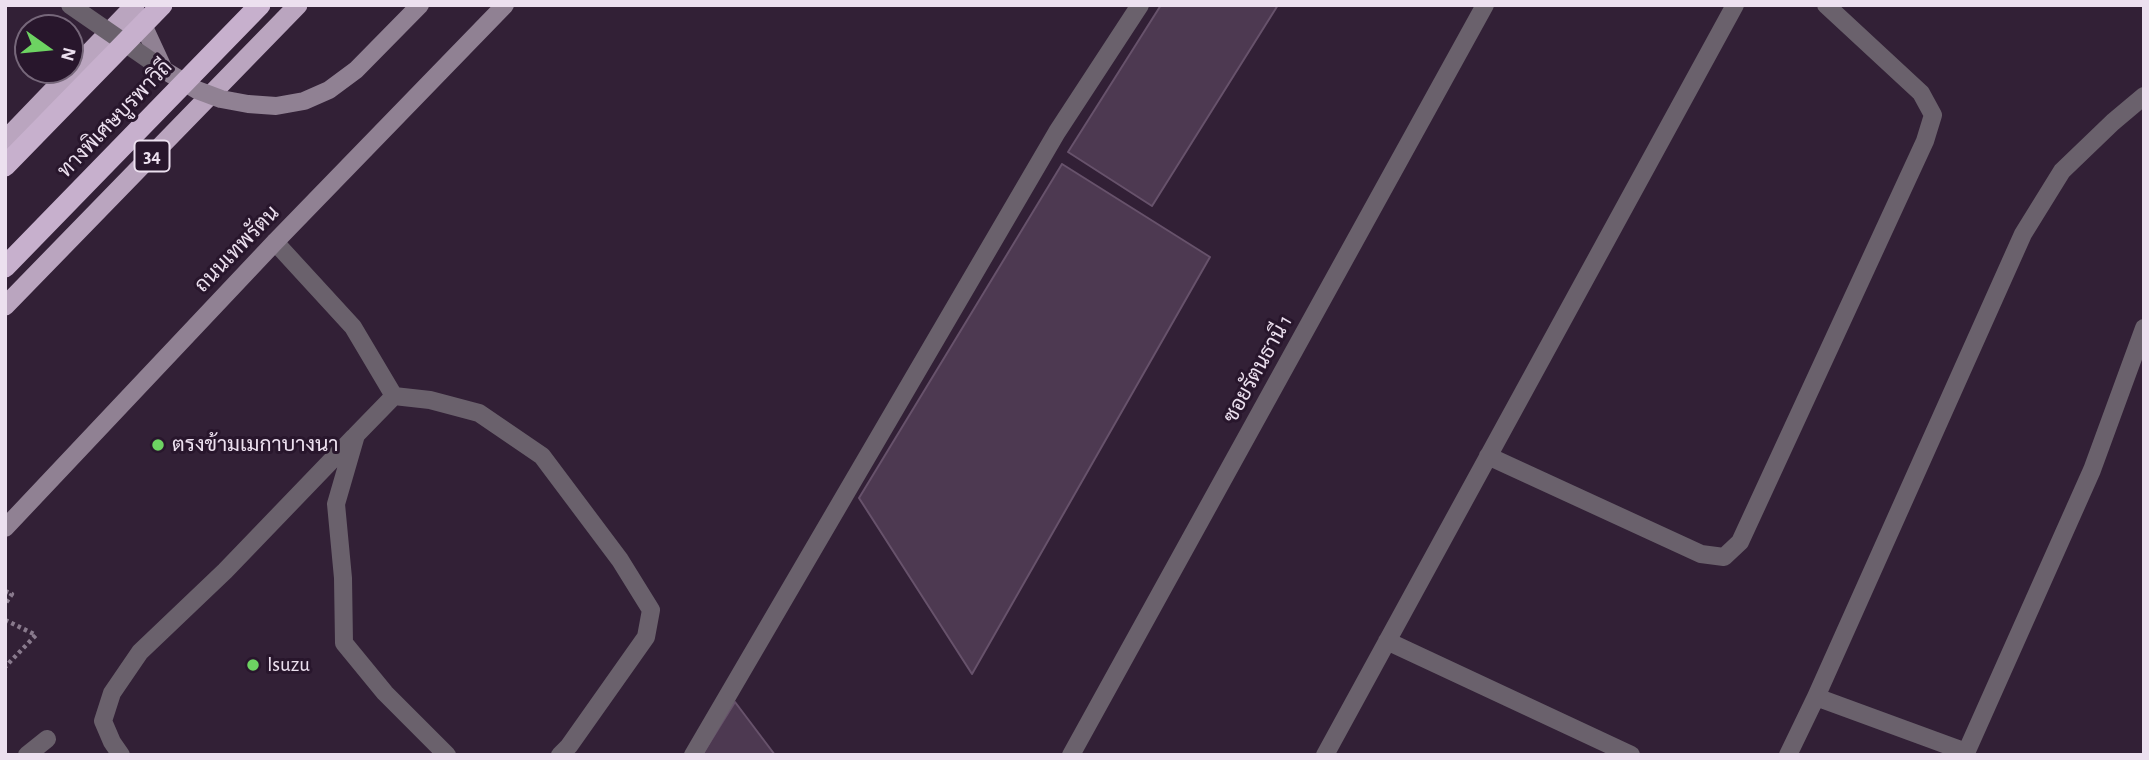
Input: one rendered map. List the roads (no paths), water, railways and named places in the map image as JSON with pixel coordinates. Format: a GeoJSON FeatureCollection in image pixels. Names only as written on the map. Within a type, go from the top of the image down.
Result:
{"type":"FeatureCollection","features":[{"type":"Feature","properties":{"kind":"highway"},"geometry":{"type":"LineString","coordinates":[[5,140],[136,5]]}},
{"type":"Feature","properties":{"kind":"highway"},"geometry":{"type":"LineString","coordinates":[[5,166],[162,5]]}},
{"type":"Feature","properties":{"kind":"highway","name":"ทางพิเศษบูรพาวิถี"},"geometry":{"type":"LineString","coordinates":[[5,267],[260,5]]}},
{"type":"Feature","properties":{"kind":"highway","name":"34"},"geometry":{"type":"LineString","coordinates":[[5,306],[298,5]]}},
{"type":"Feature","properties":{"kind":"main road"},"geometry":{"type":"LineString","coordinates":[[136,5],[141,22],[164,70],[197,90],[222,99],[276,106],[304,101],[329,90],[356,70],[420,5]]}},
{"type":"Feature","properties":{"kind":"main road","name":"ถนนเทพรัตน"},"geometry":{"type":"LineString","coordinates":[[5,528],[275,242],[505,5]]}},
{"type":"Feature","properties":{"kind":"street"},"geometry":{"type":"LineString","coordinates":[[70,5],[164,70]]}},
{"type":"Feature","properties":{"kind":"street"},"geometry":{"type":"LineString","coordinates":[[693,755],[1057,132],[1140,5]]}},
{"type":"Feature","properties":{"kind":"street","name":"ซอยรัตนธานี 1"},"geometry":{"type":"LineString","coordinates":[[1072,755],[1485,5]]}},
{"type":"Feature","properties":{"kind":"street"},"geometry":{"type":"LineString","coordinates":[[1325,755],[1735,5]]}},
{"type":"Feature","properties":{"kind":"street"},"geometry":{"type":"LineString","coordinates":[[1488,456],[1701,554],[1724,557],[1740,541],[1925,141],[1933,115],[1921,93],[1826,5]]}},
{"type":"Feature","properties":{"kind":"street"},"geometry":{"type":"LineString","coordinates":[[1788,755],[2023,234],[2062,170],[2144,96]]}},
{"type":"Feature","properties":{"kind":"street"},"geometry":{"type":"LineString","coordinates":[[275,242],[353,327],[394,396]]}},
{"type":"Feature","properties":{"kind":"street"},"geometry":{"type":"LineString","coordinates":[[1816,697],[1966,754],[2092,470],[2144,328]]}},
{"type":"Feature","properties":{"kind":"street"},"geometry":{"type":"LineString","coordinates":[[121,755],[103,721],[112,693],[140,652],[225,571],[394,396]]}},
{"type":"Feature","properties":{"kind":"street"},"geometry":{"type":"LineString","coordinates":[[394,396],[430,400],[479,413],[542,456],[620,560],[651,610],[646,637],[560,755]]}},
{"type":"Feature","properties":{"kind":"street"},"geometry":{"type":"LineString","coordinates":[[356,435],[336,504],[343,578],[344,643],[385,693],[447,755]]}},
{"type":"Feature","properties":{"kind":"street"},"geometry":{"type":"LineString","coordinates":[[1387,641],[1631,755]]}},
{"type":"Feature","properties":{"kind":"street"},"geometry":{"type":"LineString","coordinates":[[27,755],[47,739]]}},
{"type":"Feature","properties":{"kind":"place","name":"ตรงข้ามเมกาบางนา"},"geometry":{"type":"Point","coordinates":[158,445]}},
{"type":"Feature","properties":{"kind":"place","name":"Isuzu"},"geometry":{"type":"Point","coordinates":[253,665]}}]}
